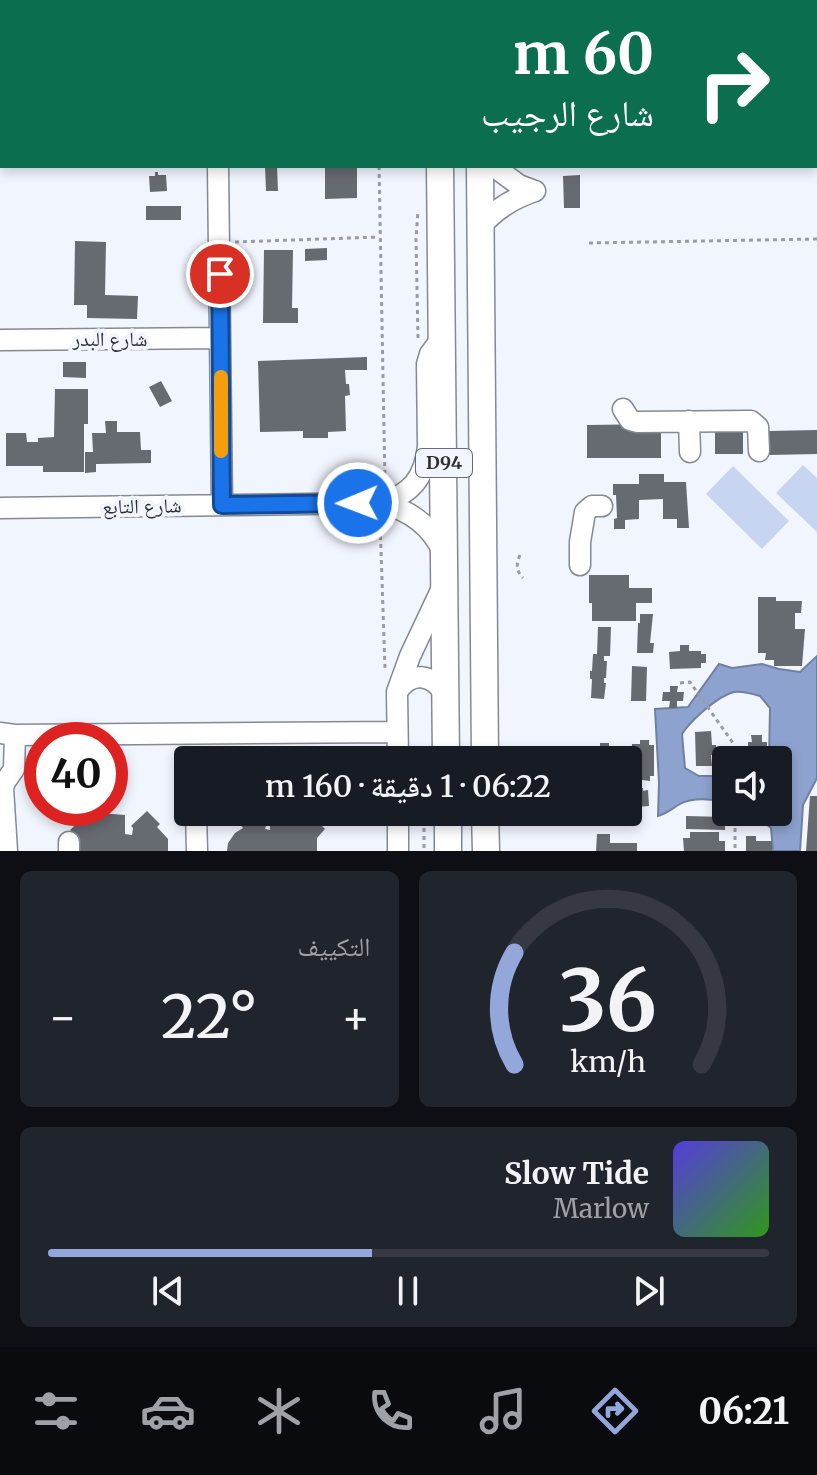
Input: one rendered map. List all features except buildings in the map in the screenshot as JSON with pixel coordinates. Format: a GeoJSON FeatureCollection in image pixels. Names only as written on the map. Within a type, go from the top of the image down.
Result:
{"type":"FeatureCollection","features":[{"type":"Feature","properties":{"kind":"main road","name":"D94"},"geometry":{"type":"LineString","coordinates":[[440,168],[446,746]]}},
{"type":"Feature","properties":{"kind":"main road","name":"D94"},"geometry":{"type":"LineString","coordinates":[[480,168],[485,746]]}},
{"type":"Feature","properties":{"kind":"main road"},"geometry":{"type":"LineString","coordinates":[[448,826],[448,851]]}},
{"type":"Feature","properties":{"kind":"main road"},"geometry":{"type":"LineString","coordinates":[[485,826],[486,851]]}},
{"type":"Feature","properties":{"kind":"street"},"geometry":{"type":"LineString","coordinates":[[218,168],[222,505]]}},
{"type":"Feature","properties":{"kind":"street"},"geometry":{"type":"LineString","coordinates":[[480,227],[505,205],[535,191],[519,185],[496,168]]}},
{"type":"Feature","properties":{"kind":"street","name":"شارع البدر"},"geometry":{"type":"LineString","coordinates":[[0,340],[220,338]]}},
{"type":"Feature","properties":{"kind":"street"},"geometry":{"type":"LineString","coordinates":[[383,494],[393,499],[405,493],[422,473],[428,447],[427,364],[442,338]]}},
{"type":"Feature","properties":{"kind":"street"},"geometry":{"type":"LineString","coordinates":[[623,409],[630,420],[637,422],[751,421],[758,427],[759,451]]}},
{"type":"Feature","properties":{"kind":"street"},"geometry":{"type":"LineString","coordinates":[[689,421],[690,452]]}},
{"type":"Feature","properties":{"kind":"street","name":"شارع التابع"},"geometry":{"type":"LineString","coordinates":[[0,508],[358,503],[383,494],[395,506],[421,521],[431,532],[445,570]]}},
{"type":"Feature","properties":{"kind":"street"},"geometry":{"type":"LineString","coordinates":[[580,565],[585,512],[592,506],[602,506]]}},
{"type":"Feature","properties":{"kind":"street"},"geometry":{"type":"LineString","coordinates":[[398,746],[397,692],[445,570]]}},
{"type":"Feature","properties":{"kind":"street"},"geometry":{"type":"LineString","coordinates":[[397,692],[405,682],[418,677],[429,678],[439,684],[445,694]]}},
{"type":"Feature","properties":{"kind":"street"},"geometry":{"type":"LineString","coordinates":[[5,847],[3,788],[16,764],[8,734],[397,732]]}},
{"type":"Feature","properties":{"kind":"street"},"geometry":{"type":"LineString","coordinates":[[196,826],[197,851]]}},
{"type":"Feature","properties":{"kind":"street"},"geometry":{"type":"LineString","coordinates":[[398,826],[398,851]]}},
{"type":"Feature","properties":{"kind":"path"},"geometry":{"type":"LineString","coordinates":[[379,168],[383,494]]}},
{"type":"Feature","properties":{"kind":"path"},"geometry":{"type":"LineString","coordinates":[[219,242],[380,237]]}},
{"type":"Feature","properties":{"kind":"path"},"geometry":{"type":"LineString","coordinates":[[589,243],[817,239]]}},
{"type":"Feature","properties":{"kind":"path"},"geometry":{"type":"LineString","coordinates":[[358,503],[379,517],[385,669],[397,692]]}},
{"type":"Feature","properties":{"kind":"path"},"geometry":{"type":"LineString","coordinates":[[520,555],[517,567],[523,578]]}},
{"type":"Feature","properties":{"kind":"path"},"geometry":{"type":"LineString","coordinates":[[680,683],[690,682],[733,746]]}},
{"type":"Feature","properties":{"kind":"path"},"geometry":{"type":"LineString","coordinates":[[424,826],[424,851]]}},
{"type":"Feature","properties":{"kind":"path"},"geometry":{"type":"LineString","coordinates":[[735,826],[735,851]]}},
{"type":"Feature","properties":{"kind":"shaded area"},"geometry":{"type":"Polygon","coordinates":[[[803,465],[817,478],[817,532],[776,493],[803,465]]]}},
{"type":"Feature","properties":{"kind":"shaded area"},"geometry":{"type":"Polygon","coordinates":[[[733,466],[789,521],[762,549],[706,494],[733,466]]]}},
{"type":"Feature","properties":{"kind":"shaded area"},"geometry":{"type":"Polygon","coordinates":[[[817,656],[817,778],[803,805],[800,851],[773,851],[769,826],[792,826],[792,746],[769,746],[770,708],[760,696],[754,694],[734,692],[720,698],[686,728],[682,734],[685,768],[699,776],[712,776],[712,800],[690,800],[658,816],[655,709],[688,707],[719,664],[732,668],[762,664],[800,672],[817,656]]]}},
{"type":"Feature","properties":{"kind":"slow traffic"},"geometry":{"type":"LineString","coordinates":[[221,377],[221,451]]}},
{"type":"Feature","properties":{"kind":"route"},"geometry":{"type":"LineString","coordinates":[[220,274],[222,505],[358,503]]}}]}
